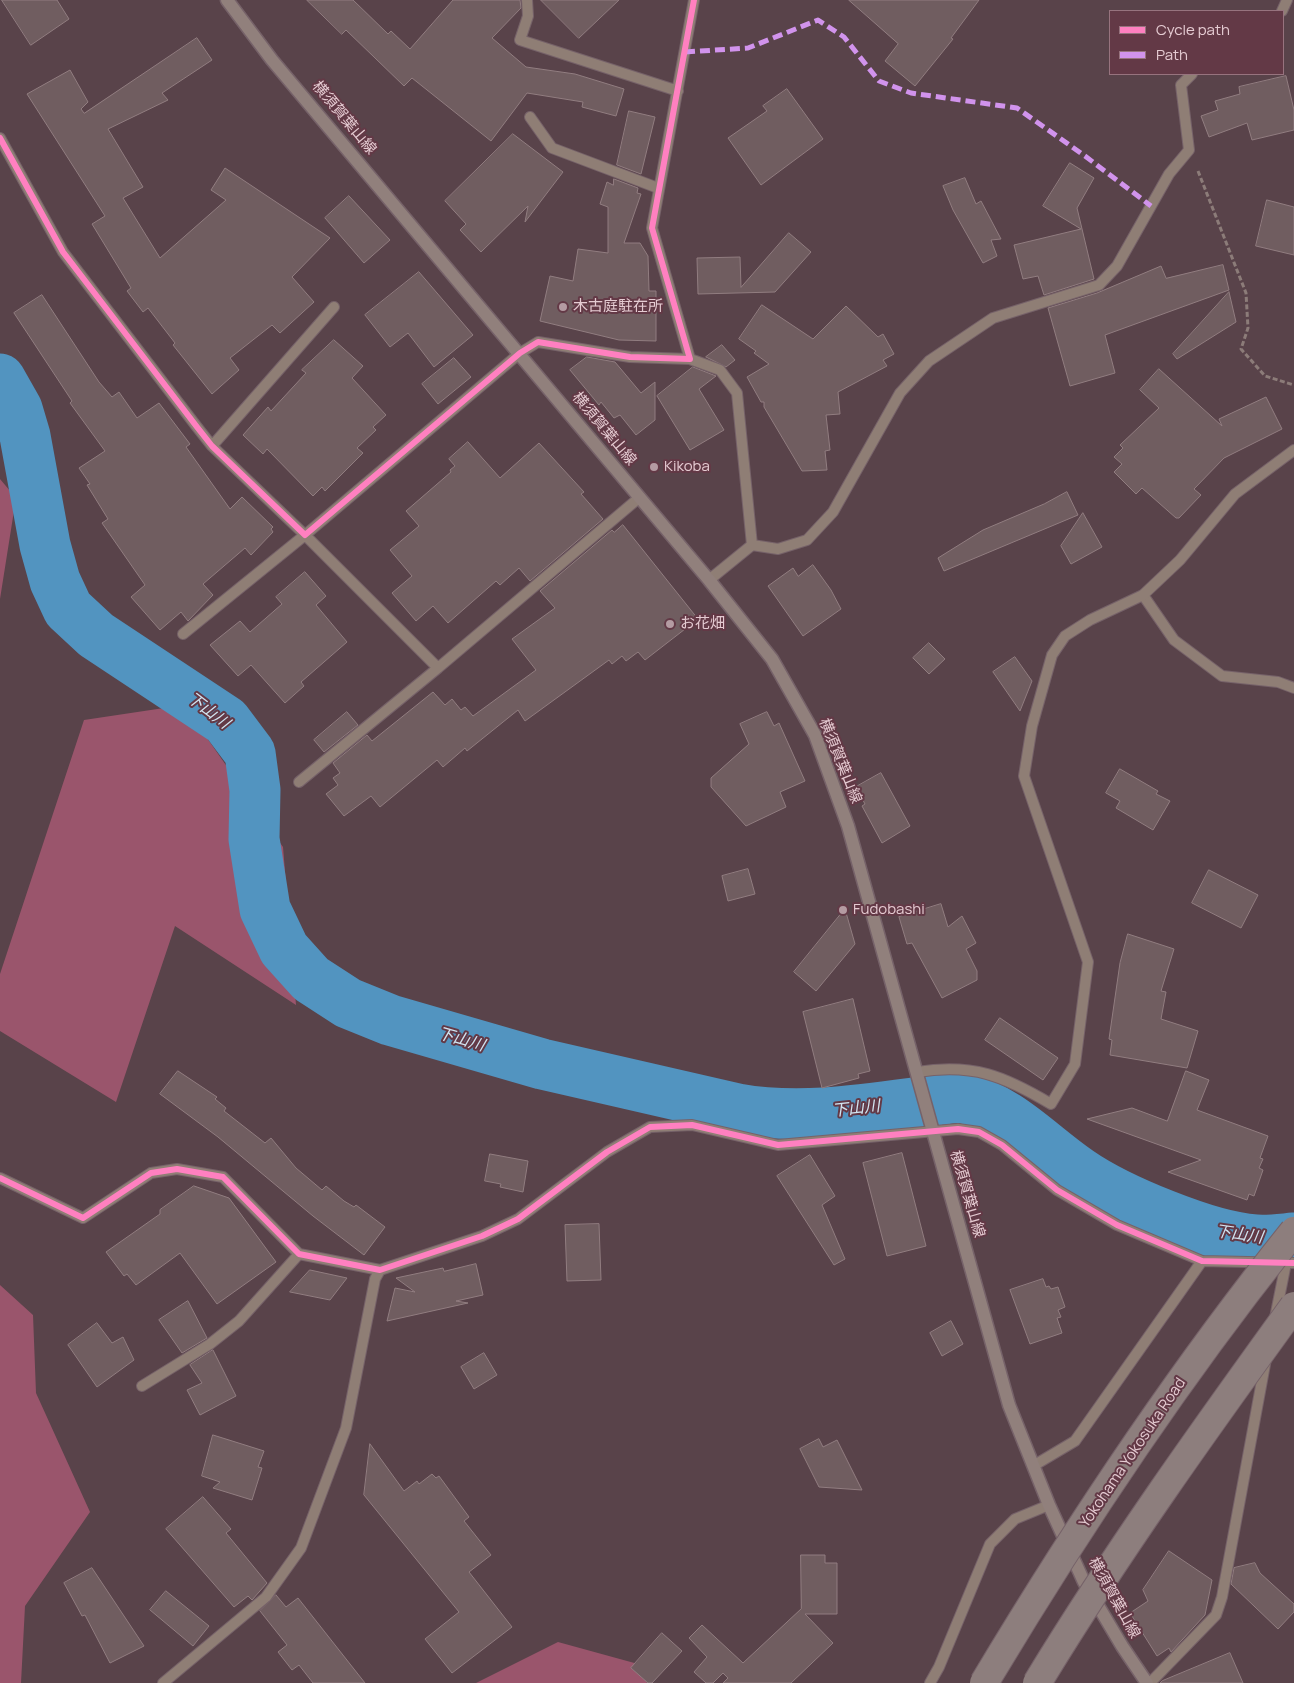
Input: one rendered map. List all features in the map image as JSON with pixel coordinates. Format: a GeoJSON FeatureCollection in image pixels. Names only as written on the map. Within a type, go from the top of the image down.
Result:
{"type":"FeatureCollection","features":[{"type":"Feature","properties":{"kind":"highway","name":"Yokohama Yokosuka Road"},"geometry":{"type":"LineString","coordinates":[[984,1683],[1020,1622],[1132,1451],[1254,1280],[1294,1231]]}},
{"type":"Feature","properties":{"kind":"highway"},"geometry":{"type":"LineString","coordinates":[[1037,1683],[1069,1631],[1186,1455],[1294,1306]]}},
{"type":"Feature","properties":{"kind":"main road","name":"横須賀葉山線"},"geometry":{"type":"LineString","coordinates":[[227,0],[272,60],[709,580],[772,660],[815,735],[848,826],[1009,1405],[1048,1505],[1084,1582],[1122,1646],[1148,1683]]}},
{"type":"Feature","properties":{"kind":"street"},"geometry":{"type":"LineString","coordinates":[[527,0],[528,16],[520,40],[678,91]]}},
{"type":"Feature","properties":{"kind":"street"},"geometry":{"type":"LineString","coordinates":[[690,359],[652,228],[694,0]]}},
{"type":"Feature","properties":{"kind":"street"},"geometry":{"type":"LineString","coordinates":[[709,580],[752,545],[778,549],[807,540],[833,512],[900,393],[929,361],[993,318],[1099,285],[1117,266],[1169,174],[1189,150],[1181,86],[1191,75]]}},
{"type":"Feature","properties":{"kind":"street"},"geometry":{"type":"LineString","coordinates":[[530,117],[552,148],[658,188]]}},
{"type":"Feature","properties":{"kind":"street"},"geometry":{"type":"LineString","coordinates":[[0,138],[63,252],[212,446],[305,535],[438,668]]}},
{"type":"Feature","properties":{"kind":"street"},"geometry":{"type":"LineString","coordinates":[[212,446],[334,307]]}},
{"type":"Feature","properties":{"kind":"street"},"geometry":{"type":"LineString","coordinates":[[183,634],[305,535],[520,353],[538,342],[630,357],[690,359],[720,370],[737,393],[752,545]]}},
{"type":"Feature","properties":{"kind":"street"},"geometry":{"type":"LineString","coordinates":[[918,1076],[960,1068],[982,1072],[1019,1085],[1051,1104],[1075,1064],[1088,962],[1024,776],[1032,726],[1052,655],[1065,636],[1090,620],[1143,595],[1180,560],[1235,494],[1294,450]]}},
{"type":"Feature","properties":{"kind":"street"},"geometry":{"type":"LineString","coordinates":[[299,782],[438,668],[640,497]]}},
{"type":"Feature","properties":{"kind":"street"},"geometry":{"type":"LineString","coordinates":[[1143,595],[1174,640],[1222,676],[1278,682],[1294,688]]}},
{"type":"Feature","properties":{"kind":"street"},"geometry":{"type":"LineString","coordinates":[[0,1178],[83,1218],[151,1173],[177,1169],[223,1177],[299,1254],[380,1270],[482,1236],[518,1218],[608,1152],[650,1127],[692,1125],[778,1145],[958,1129],[979,1132],[1002,1145],[1058,1190],[1117,1225],[1202,1260],[1290,1263],[1252,1427],[1216,1615],[1148,1683]]}},
{"type":"Feature","properties":{"kind":"street"},"geometry":{"type":"LineString","coordinates":[[142,1386],[210,1344],[239,1321],[299,1254]]}},
{"type":"Feature","properties":{"kind":"street"},"geometry":{"type":"LineString","coordinates":[[1033,1466],[1075,1441],[1202,1260]]}},
{"type":"Feature","properties":{"kind":"street"},"geometry":{"type":"LineString","coordinates":[[163,1683],[266,1597],[301,1548],[346,1428],[375,1279],[380,1270]]}},
{"type":"Feature","properties":{"kind":"street"},"geometry":{"type":"LineString","coordinates":[[930,1683],[939,1667],[990,1544],[1015,1519],[1048,1505]]}},
{"type":"Feature","properties":{"kind":"path"},"geometry":{"type":"LineString","coordinates":[[1189,150],[1246,293],[1248,328],[1241,349],[1265,376],[1294,385]]}},
{"type":"Feature","properties":{"kind":"shaded area"},"geometry":{"type":"Polygon","coordinates":[[[0,479],[16,498],[0,599],[0,479]]]}},
{"type":"Feature","properties":{"kind":"shaded area"},"geometry":{"type":"Polygon","coordinates":[[[184,705],[283,847],[296,1005],[175,926],[116,1102],[0,1031],[0,974],[84,720],[184,705]]]}},
{"type":"Feature","properties":{"kind":"shaded area"},"geometry":{"type":"Polygon","coordinates":[[[0,1285],[33,1315],[36,1393],[90,1512],[25,1606],[21,1683],[0,1683],[0,1285]]]}},
{"type":"Feature","properties":{"kind":"shaded area"},"geometry":{"type":"Polygon","coordinates":[[[558,1642],[638,1664],[647,1683],[476,1683],[558,1642]]]}},
{"type":"Feature","properties":{"kind":"building"},"geometry":{"type":"Polygon","coordinates":[[[2,0],[57,0],[69,19],[31,45],[2,0]]]}},
{"type":"Feature","properties":{"kind":"building"},"geometry":{"type":"Polygon","coordinates":[[[307,0],[353,0],[388,34],[391,31],[410,49],[453,0],[520,0],[521,8],[492,38],[526,67],[575,74],[624,89],[616,116],[582,107],[583,102],[527,93],[491,141],[412,78],[404,86],[346,30],[342,34],[307,0]]]}},
{"type":"Feature","properties":{"kind":"building"},"geometry":{"type":"Polygon","coordinates":[[[541,0],[619,0],[579,38],[541,0]]]}},
{"type":"Feature","properties":{"kind":"building"},"geometry":{"type":"Polygon","coordinates":[[[849,0],[979,0],[951,38],[953,39],[915,86],[885,61],[898,44],[849,0]]]}},
{"type":"Feature","properties":{"kind":"building"},"geometry":{"type":"Polygon","coordinates":[[[197,38],[212,60],[162,93],[168,100],[108,129],[143,187],[123,198],[160,258],[226,200],[211,190],[225,168],[330,238],[292,277],[314,302],[280,333],[272,325],[230,358],[239,370],[212,394],[173,345],[175,343],[148,308],[143,312],[127,291],[131,288],[92,224],[105,216],[27,94],[70,70],[88,102],[81,109],[84,113],[197,38]]]}},
{"type":"Feature","properties":{"kind":"building"},"geometry":{"type":"Polygon","coordinates":[[[1286,76],[1294,110],[1294,130],[1252,140],[1247,123],[1209,137],[1201,116],[1218,110],[1215,101],[1240,94],[1239,87],[1286,76]]]}},
{"type":"Feature","properties":{"kind":"building"},"geometry":{"type":"Polygon","coordinates":[[[787,89],[823,139],[761,185],[728,138],[767,111],[763,106],[787,89]]]}},
{"type":"Feature","properties":{"kind":"building"},"geometry":{"type":"Polygon","coordinates":[[[629,111],[655,117],[641,174],[617,165],[629,111]]]}},
{"type":"Feature","properties":{"kind":"building"},"geometry":{"type":"Polygon","coordinates":[[[513,134],[563,172],[525,222],[528,206],[481,252],[460,230],[466,224],[445,201],[513,134]]]}},
{"type":"Feature","properties":{"kind":"building"},"geometry":{"type":"Polygon","coordinates":[[[1070,163],[1094,178],[1077,208],[1094,279],[1044,295],[1038,276],[1023,279],[1014,245],[1081,229],[1043,206],[1070,163]]]}},
{"type":"Feature","properties":{"kind":"building"},"geometry":{"type":"Polygon","coordinates":[[[965,178],[976,204],[981,201],[1001,239],[991,240],[997,256],[983,263],[953,210],[943,186],[965,178]]]}},
{"type":"Feature","properties":{"kind":"building"},"geometry":{"type":"Polygon","coordinates":[[[614,179],[638,188],[637,193],[641,194],[624,243],[640,243],[648,256],[649,291],[656,291],[656,341],[619,340],[540,321],[550,276],[573,281],[578,249],[608,253],[608,207],[600,204],[607,182],[613,185],[614,179]]]}},
{"type":"Feature","properties":{"kind":"building"},"geometry":{"type":"Polygon","coordinates":[[[349,196],[390,240],[364,263],[325,218],[349,196]]]}},
{"type":"Feature","properties":{"kind":"building"},"geometry":{"type":"Polygon","coordinates":[[[1267,200],[1294,207],[1294,255],[1256,246],[1267,200]]]}},
{"type":"Feature","properties":{"kind":"building"},"geometry":{"type":"Polygon","coordinates":[[[789,233],[811,252],[775,292],[698,294],[697,258],[740,257],[741,287],[789,233]]]}},
{"type":"Feature","properties":{"kind":"building"},"geometry":{"type":"Polygon","coordinates":[[[1223,265],[1229,290],[1105,335],[1115,373],[1070,386],[1048,308],[1097,293],[1161,266],[1166,278],[1223,265]]]}},
{"type":"Feature","properties":{"kind":"building"},"geometry":{"type":"Polygon","coordinates":[[[419,272],[473,335],[434,367],[408,333],[390,347],[365,315],[419,272]]]}},
{"type":"Feature","properties":{"kind":"building"},"geometry":{"type":"Polygon","coordinates":[[[1229,292],[1236,322],[1177,359],[1173,354],[1229,292]]]}},
{"type":"Feature","properties":{"kind":"building"},"geometry":{"type":"Polygon","coordinates":[[[42,295],[99,382],[112,397],[119,392],[137,418],[159,403],[190,444],[186,447],[230,509],[242,497],[273,527],[271,529],[273,532],[251,555],[245,548],[203,584],[213,595],[188,621],[181,612],[160,630],[131,597],[145,585],[102,523],[108,519],[87,485],[90,484],[79,468],[105,451],[70,403],[72,401],[14,313],[42,295]]]}},
{"type":"Feature","properties":{"kind":"building"},"geometry":{"type":"Polygon","coordinates":[[[762,305],[813,339],[846,306],[878,337],[883,334],[894,354],[883,360],[887,366],[838,392],[840,414],[826,415],[830,450],[825,451],[827,470],[802,471],[764,407],[764,402],[761,402],[747,377],[769,364],[754,353],[756,351],[739,339],[762,305]]]}},
{"type":"Feature","properties":{"kind":"building"},"geometry":{"type":"Polygon","coordinates":[[[334,340],[363,366],[352,378],[386,415],[373,427],[376,430],[357,448],[363,453],[325,491],[322,487],[313,496],[267,449],[263,454],[243,435],[268,407],[271,411],[306,373],[302,370],[334,340]]]}},
{"type":"Feature","properties":{"kind":"building"},"geometry":{"type":"Polygon","coordinates":[[[722,345],[735,360],[726,367],[706,357],[722,345]]]}},
{"type":"Feature","properties":{"kind":"building"},"geometry":{"type":"Polygon","coordinates":[[[587,357],[615,362],[641,393],[655,382],[655,420],[636,435],[620,415],[614,418],[601,402],[599,405],[570,370],[587,357]]]}},
{"type":"Feature","properties":{"kind":"building"},"geometry":{"type":"Polygon","coordinates":[[[454,358],[471,377],[438,404],[422,384],[454,358]]]}},
{"type":"Feature","properties":{"kind":"building"},"geometry":{"type":"Polygon","coordinates":[[[693,367],[716,376],[699,389],[724,430],[690,450],[657,396],[693,367]]]}},
{"type":"Feature","properties":{"kind":"building"},"geometry":{"type":"Polygon","coordinates":[[[1159,369],[1222,426],[1219,419],[1266,397],[1282,429],[1224,458],[1194,489],[1201,495],[1179,518],[1176,518],[1142,488],[1136,494],[1114,472],[1122,464],[1114,457],[1123,448],[1120,445],[1159,408],[1140,390],[1159,369]]]}},
{"type":"Feature","properties":{"kind":"building"},"geometry":{"type":"Polygon","coordinates":[[[468,442],[500,478],[539,443],[584,492],[581,494],[603,519],[530,581],[519,568],[500,585],[496,581],[448,623],[433,606],[416,621],[392,593],[412,576],[390,550],[419,526],[406,511],[451,472],[450,470],[455,466],[449,459],[468,442]]]}},
{"type":"Feature","properties":{"kind":"building"},"geometry":{"type":"Polygon","coordinates":[[[1067,492],[1078,515],[944,571],[938,558],[983,530],[1067,492]]]}},
{"type":"Feature","properties":{"kind":"building"},"geometry":{"type":"Polygon","coordinates":[[[1083,513],[1102,547],[1071,564],[1061,546],[1083,513]]]}},
{"type":"Feature","properties":{"kind":"building"},"geometry":{"type":"Polygon","coordinates":[[[623,525],[698,619],[645,660],[638,652],[626,661],[622,656],[612,664],[609,660],[525,721],[518,710],[467,751],[465,748],[443,767],[437,760],[380,807],[371,796],[344,816],[326,794],[338,785],[333,778],[340,773],[333,763],[367,735],[372,741],[433,692],[445,705],[452,699],[461,710],[465,707],[473,716],[536,670],[512,639],[555,608],[540,591],[612,530],[614,532],[623,525]]]}},
{"type":"Feature","properties":{"kind":"building"},"geometry":{"type":"Polygon","coordinates":[[[813,565],[831,590],[841,609],[803,636],[768,586],[793,568],[798,576],[813,565]]]}},
{"type":"Feature","properties":{"kind":"building"},"geometry":{"type":"Polygon","coordinates":[[[305,572],[326,596],[316,605],[347,642],[301,682],[304,686],[285,703],[251,665],[238,676],[210,645],[240,621],[250,632],[282,604],[276,597],[305,572]]]}},
{"type":"Feature","properties":{"kind":"building"},"geometry":{"type":"Polygon","coordinates":[[[929,643],[945,659],[929,674],[913,658],[929,643]]]}},
{"type":"Feature","properties":{"kind":"building"},"geometry":{"type":"Polygon","coordinates":[[[1015,657],[1032,681],[1020,711],[993,672],[1015,657]]]}},
{"type":"Feature","properties":{"kind":"building"},"geometry":{"type":"Polygon","coordinates":[[[347,712],[358,725],[324,752],[314,740],[347,712]]]}},
{"type":"Feature","properties":{"kind":"building"},"geometry":{"type":"Polygon","coordinates":[[[767,712],[774,726],[779,723],[805,781],[780,792],[786,807],[746,826],[711,787],[711,778],[749,744],[740,724],[767,712]]]}},
{"type":"Feature","properties":{"kind":"building"},"geometry":{"type":"Polygon","coordinates":[[[1120,769],[1158,791],[1156,794],[1170,801],[1153,830],[1116,808],[1120,801],[1106,793],[1120,769]]]}},
{"type":"Feature","properties":{"kind":"building"},"geometry":{"type":"Polygon","coordinates":[[[881,773],[910,826],[882,843],[862,806],[865,804],[856,787],[881,773]]]}},
{"type":"Feature","properties":{"kind":"building"},"geometry":{"type":"Polygon","coordinates":[[[748,869],[755,894],[728,901],[722,876],[748,869]]]}},
{"type":"Feature","properties":{"kind":"building"},"geometry":{"type":"Polygon","coordinates":[[[1209,870],[1258,895],[1241,928],[1192,903],[1209,870]]]}},
{"type":"Feature","properties":{"kind":"building"},"geometry":{"type":"Polygon","coordinates":[[[941,904],[948,927],[962,916],[976,943],[966,949],[977,971],[977,980],[942,998],[912,943],[907,944],[899,917],[941,904]]]}},
{"type":"Feature","properties":{"kind":"building"},"geometry":{"type":"Polygon","coordinates":[[[845,909],[855,944],[816,991],[794,972],[845,909]]]}},
{"type":"Feature","properties":{"kind":"building"},"geometry":{"type":"Polygon","coordinates":[[[1128,934],[1174,949],[1161,991],[1166,992],[1161,1019],[1198,1031],[1187,1068],[1110,1055],[1112,1040],[1109,1039],[1120,963],[1128,934]]]}},
{"type":"Feature","properties":{"kind":"building"},"geometry":{"type":"Polygon","coordinates":[[[853,999],[870,1071],[858,1074],[859,1078],[822,1088],[803,1012],[853,999]]]}},
{"type":"Feature","properties":{"kind":"building"},"geometry":{"type":"Polygon","coordinates":[[[1000,1018],[1058,1058],[1043,1080],[985,1040],[1000,1018]]]}},
{"type":"Feature","properties":{"kind":"building"},"geometry":{"type":"Polygon","coordinates":[[[178,1071],[217,1097],[215,1099],[226,1108],[224,1111],[265,1143],[271,1138],[296,1168],[322,1190],[326,1186],[344,1201],[354,1207],[356,1205],[385,1227],[364,1255],[313,1216],[218,1137],[160,1094],[178,1071]]]}},
{"type":"Feature","properties":{"kind":"building"},"geometry":{"type":"Polygon","coordinates":[[[1186,1071],[1209,1080],[1197,1110],[1268,1136],[1260,1158],[1263,1159],[1259,1168],[1263,1170],[1254,1196],[1249,1194],[1247,1200],[1168,1172],[1201,1160],[1087,1119],[1132,1108],[1167,1121],[1186,1071]]]}},
{"type":"Feature","properties":{"kind":"building"},"geometry":{"type":"Polygon","coordinates":[[[902,1153],[926,1246],[887,1256],[863,1163],[902,1153]]]}},
{"type":"Feature","properties":{"kind":"building"},"geometry":{"type":"Polygon","coordinates":[[[490,1154],[528,1161],[523,1192],[500,1187],[501,1184],[485,1181],[490,1154]]]}},
{"type":"Feature","properties":{"kind":"building"},"geometry":{"type":"Polygon","coordinates":[[[810,1155],[835,1196],[822,1205],[845,1259],[834,1265],[777,1176],[810,1155]]]}},
{"type":"Feature","properties":{"kind":"building"},"geometry":{"type":"Polygon","coordinates":[[[194,1186],[229,1198],[276,1262],[217,1304],[180,1253],[136,1285],[127,1274],[124,1276],[106,1252],[160,1214],[160,1210],[194,1186]]]}},
{"type":"Feature","properties":{"kind":"building"},"geometry":{"type":"Polygon","coordinates":[[[599,1224],[601,1280],[567,1281],[565,1225],[599,1224]]]}},
{"type":"Feature","properties":{"kind":"building"},"geometry":{"type":"Polygon","coordinates":[[[476,1264],[483,1295],[456,1301],[468,1303],[387,1321],[395,1288],[415,1292],[396,1278],[443,1268],[444,1271],[476,1264]]]}},
{"type":"Feature","properties":{"kind":"building"},"geometry":{"type":"Polygon","coordinates":[[[310,1270],[347,1278],[330,1300],[290,1292],[310,1270]]]}},
{"type":"Feature","properties":{"kind":"building"},"geometry":{"type":"Polygon","coordinates":[[[1043,1279],[1046,1287],[1049,1286],[1051,1289],[1058,1287],[1065,1307],[1058,1310],[1061,1317],[1057,1318],[1062,1333],[1030,1344],[1010,1290],[1043,1279]]]}},
{"type":"Feature","properties":{"kind":"building"},"geometry":{"type":"Polygon","coordinates":[[[188,1301],[207,1338],[182,1353],[159,1320],[188,1301]]]}},
{"type":"Feature","properties":{"kind":"building"},"geometry":{"type":"Polygon","coordinates":[[[951,1321],[963,1344],[942,1356],[930,1333],[951,1321]]]}},
{"type":"Feature","properties":{"kind":"building"},"geometry":{"type":"Polygon","coordinates":[[[97,1323],[112,1343],[123,1337],[134,1360],[97,1387],[68,1345],[97,1323]]]}},
{"type":"Feature","properties":{"kind":"building"},"geometry":{"type":"Polygon","coordinates":[[[213,1350],[236,1396],[200,1415],[187,1390],[202,1383],[190,1365],[213,1350]]]}},
{"type":"Feature","properties":{"kind":"building"},"geometry":{"type":"Polygon","coordinates":[[[484,1353],[497,1375],[474,1389],[461,1367],[484,1353]]]}},
{"type":"Feature","properties":{"kind":"building"},"geometry":{"type":"Polygon","coordinates":[[[213,1435],[264,1451],[258,1467],[262,1468],[252,1500],[213,1488],[220,1482],[202,1476],[213,1435]]]}},
{"type":"Feature","properties":{"kind":"building"},"geometry":{"type":"Polygon","coordinates":[[[819,1439],[823,1447],[837,1440],[862,1490],[819,1487],[800,1449],[819,1439]]]}},
{"type":"Feature","properties":{"kind":"building"},"geometry":{"type":"Polygon","coordinates":[[[370,1444],[404,1491],[417,1481],[419,1484],[432,1474],[436,1478],[439,1476],[469,1517],[464,1521],[491,1555],[469,1572],[512,1627],[452,1673],[425,1639],[459,1612],[364,1495],[370,1444]]]}},
{"type":"Feature","properties":{"kind":"building"},"geometry":{"type":"Polygon","coordinates":[[[203,1497],[231,1529],[226,1533],[267,1583],[252,1600],[248,1596],[234,1607],[166,1529],[203,1497]]]}},
{"type":"Feature","properties":{"kind":"building"},"geometry":{"type":"Polygon","coordinates":[[[1169,1551],[1212,1580],[1205,1615],[1171,1652],[1169,1648],[1157,1656],[1130,1613],[1148,1601],[1143,1590],[1169,1551]]]}},
{"type":"Feature","properties":{"kind":"building"},"geometry":{"type":"Polygon","coordinates":[[[801,1555],[825,1555],[825,1563],[837,1563],[837,1614],[805,1614],[833,1643],[791,1683],[723,1683],[728,1678],[723,1673],[713,1683],[706,1683],[694,1672],[707,1657],[689,1638],[702,1625],[743,1663],[801,1609],[801,1555]]]}},
{"type":"Feature","properties":{"kind":"building"},"geometry":{"type":"Polygon","coordinates":[[[1255,1563],[1260,1573],[1294,1604],[1294,1612],[1278,1629],[1231,1584],[1234,1568],[1255,1563]]]}},
{"type":"Feature","properties":{"kind":"building"},"geometry":{"type":"Polygon","coordinates":[[[92,1568],[144,1646],[110,1663],[85,1615],[82,1616],[64,1583],[92,1568]]]}},
{"type":"Feature","properties":{"kind":"building"},"geometry":{"type":"Polygon","coordinates":[[[166,1591],[209,1626],[193,1646],[150,1610],[166,1591]]]}},
{"type":"Feature","properties":{"kind":"building"},"geometry":{"type":"Polygon","coordinates":[[[276,1595],[286,1607],[298,1598],[365,1683],[313,1683],[299,1665],[292,1670],[278,1652],[287,1645],[260,1611],[276,1595]]]}},
{"type":"Feature","properties":{"kind":"building"},"geometry":{"type":"Polygon","coordinates":[[[662,1633],[682,1651],[652,1683],[648,1683],[631,1668],[662,1633]]]}},
{"type":"Feature","properties":{"kind":"building"},"geometry":{"type":"Polygon","coordinates":[[[1230,1653],[1243,1683],[1160,1683],[1162,1681],[1230,1653]]]}},
{"type":"Feature","properties":{"kind":"waterway","name":"下山川"},"geometry":{"type":"LineString","coordinates":[[0,379],[17,409],[25,436],[45,545],[55,581],[68,609],[96,635],[226,721],[250,753],[255,790],[254,839],[265,909],[284,949],[311,979],[348,1003],[390,1020],[542,1064],[738,1109],[766,1113],[821,1113],[878,1108],[961,1097],[995,1110],[1079,1172],[1116,1194],[1140,1205],[1190,1224],[1236,1237],[1261,1240],[1294,1238]]}},
{"type":"Feature","properties":{"kind":"marked path"},"geometry":{"type":"LineString","coordinates":[[685,52],[748,48],[818,20],[844,37],[879,81],[911,93],[1017,108],[1151,206]]}},
{"type":"Feature","properties":{"kind":"cycle path"},"geometry":{"type":"LineString","coordinates":[[0,138],[63,252],[197,427],[212,446],[305,535],[520,353],[538,342],[630,357],[690,359],[652,228],[694,0]]}},
{"type":"Feature","properties":{"kind":"cycle path"},"geometry":{"type":"LineString","coordinates":[[0,1178],[83,1218],[151,1173],[177,1169],[223,1177],[299,1254],[380,1270],[482,1236],[518,1219],[607,1152],[650,1127],[692,1125],[778,1145],[958,1129],[979,1132],[1002,1145],[1057,1190],[1117,1225],[1202,1261],[1294,1263]]}},
{"type":"Feature","properties":{"kind":"place","name":"木古庭駐在所"},"geometry":{"type":"Point","coordinates":[563,307]}},
{"type":"Feature","properties":{"kind":"place","name":"Kikoba"},"geometry":{"type":"Point","coordinates":[654,467]}},
{"type":"Feature","properties":{"kind":"place","name":"お花畑"},"geometry":{"type":"Point","coordinates":[670,624]}},
{"type":"Feature","properties":{"kind":"place","name":"Fudobashi"},"geometry":{"type":"Point","coordinates":[843,910]}}]}
